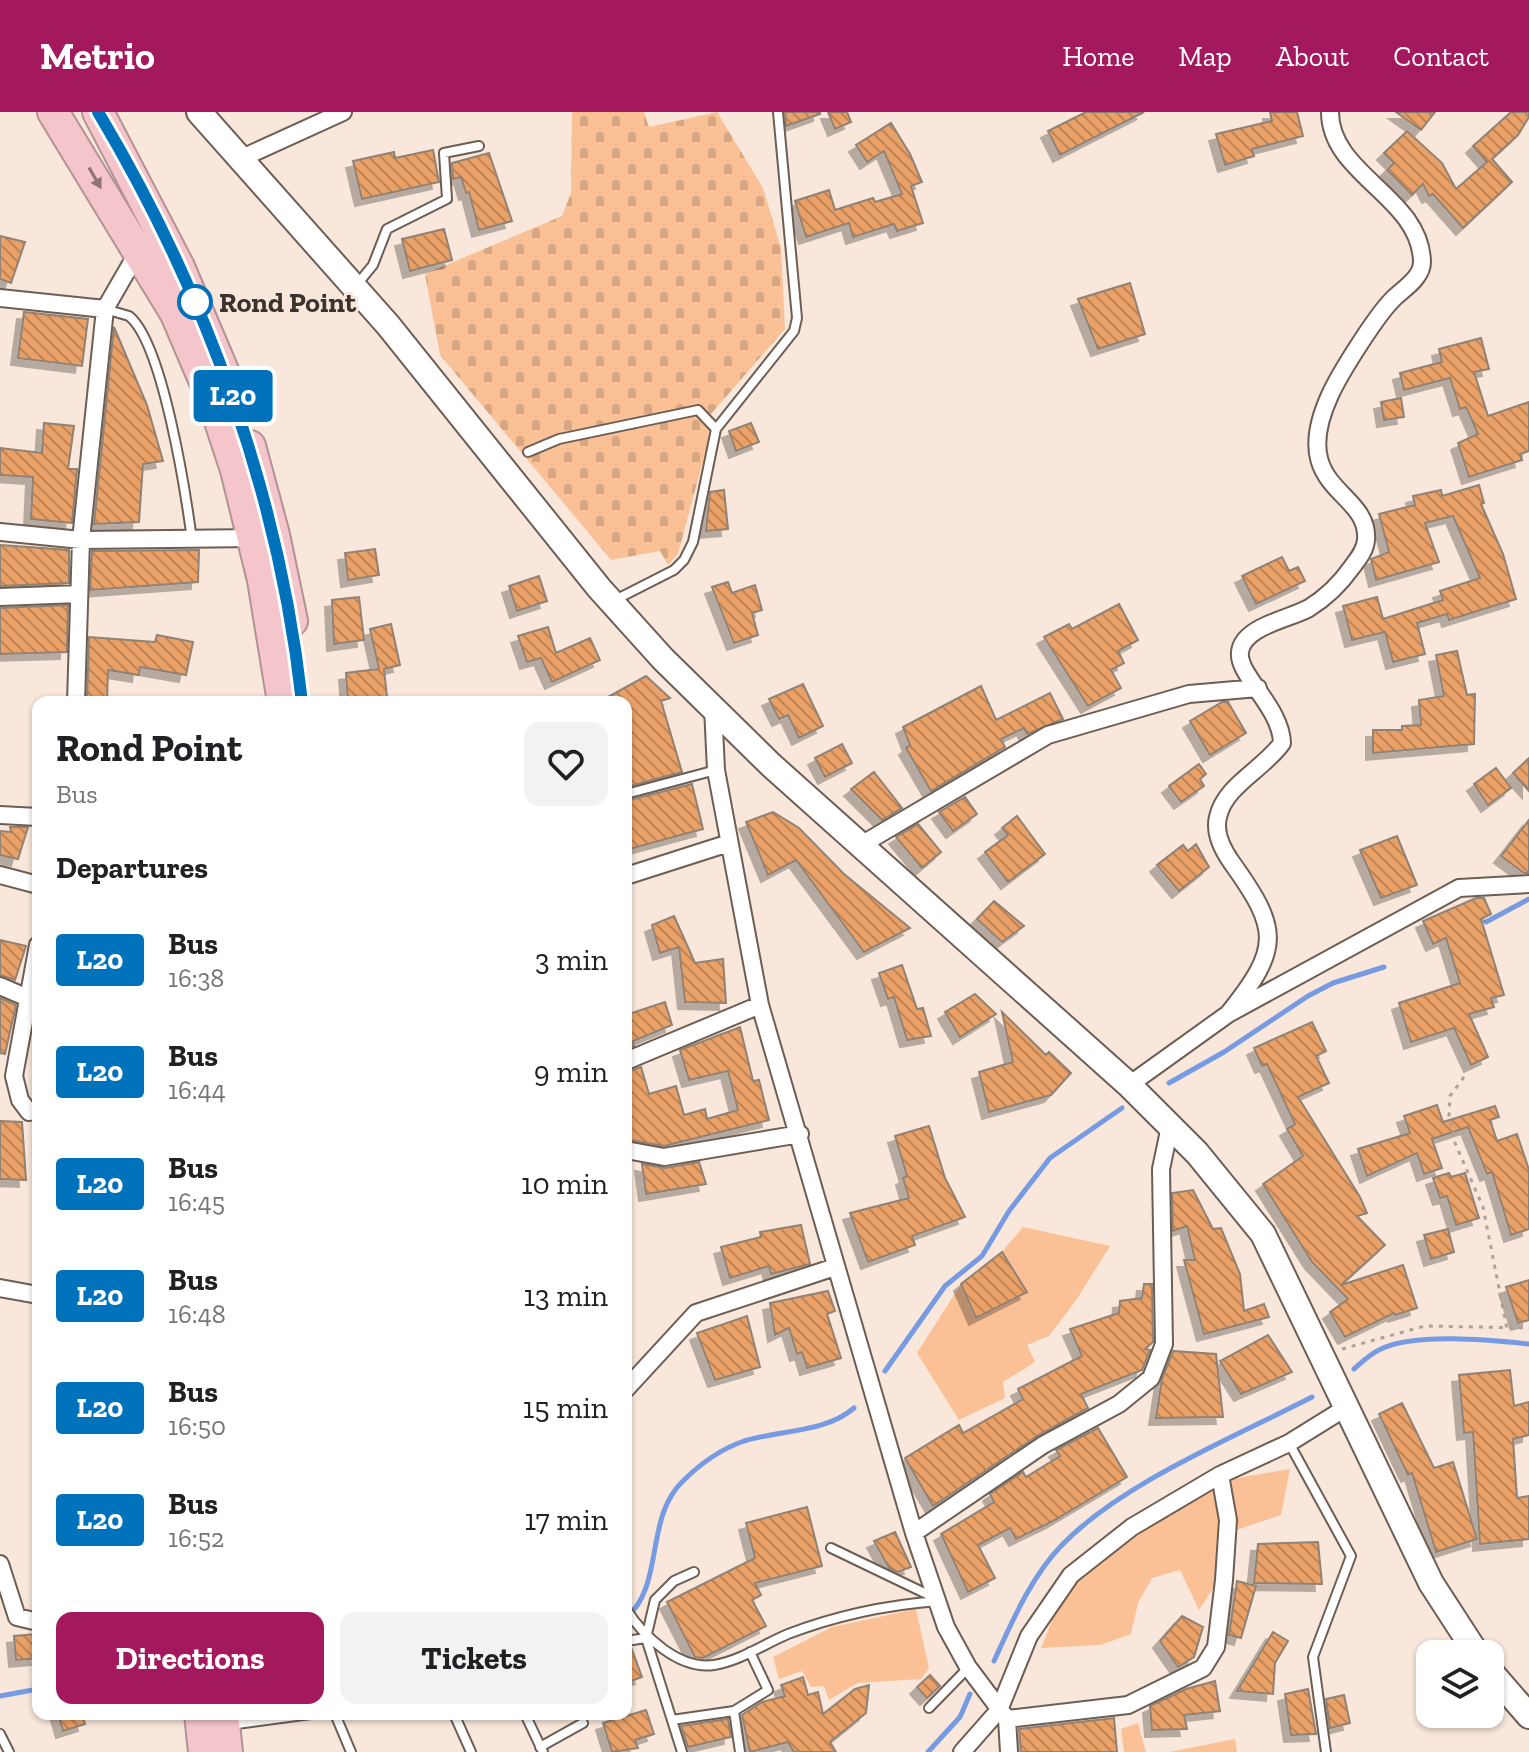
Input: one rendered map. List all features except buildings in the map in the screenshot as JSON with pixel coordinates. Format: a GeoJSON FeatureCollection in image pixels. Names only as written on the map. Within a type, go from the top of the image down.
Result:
{"type":"FeatureCollection","features":[{"type":"Feature","properties":{"kind":"highway"},"geometry":{"type":"LineString","coordinates":[[53,112],[139,250],[187,337],[264,537],[292,620],[301,696]]}},
{"type":"Feature","properties":{"kind":"highway"},"geometry":{"type":"LineString","coordinates":[[98,112],[147,203],[208,332],[256,466],[271,622],[282,696]]}},
{"type":"Feature","properties":{"kind":"highway"},"geometry":{"type":"LineString","coordinates":[[113,140],[123,112]]}},
{"type":"Feature","properties":{"kind":"highway"},"geometry":{"type":"LineString","coordinates":[[204,1752],[219,1726]]}},
{"type":"Feature","properties":{"kind":"street"},"geometry":{"type":"LineString","coordinates":[[242,158],[343,112]]}},
{"type":"Feature","properties":{"kind":"street"},"geometry":{"type":"LineString","coordinates":[[1228,1014],[1253,982],[1265,954],[1268,928],[1262,906],[1224,852],[1217,831],[1226,797],[1271,759],[1282,743],[1277,715],[1242,665],[1239,653],[1244,641],[1264,628],[1308,609],[1338,586],[1363,552],[1367,539],[1360,517],[1325,476],[1317,457],[1317,434],[1330,394],[1390,302],[1419,274],[1422,263],[1411,231],[1395,206],[1344,153],[1334,137],[1330,112]]}},
{"type":"Feature","properties":{"kind":"street"},"geometry":{"type":"LineString","coordinates":[[208,117],[355,287],[611,602],[713,707],[861,845],[1129,1085],[1237,1198],[1263,1234],[1431,1583],[1468,1640]]}},
{"type":"Feature","properties":{"kind":"street"},"geometry":{"type":"LineString","coordinates":[[76,696],[81,540],[105,309],[139,250]]}},
{"type":"Feature","properties":{"kind":"street"},"geometry":{"type":"LineString","coordinates":[[0,298],[105,309]]}},
{"type":"Feature","properties":{"kind":"street"},"geometry":{"type":"LineString","coordinates":[[0,532],[81,540],[192,541],[264,537]]}},
{"type":"Feature","properties":{"kind":"street"},"geometry":{"type":"LineString","coordinates":[[0,597],[79,594]]}},
{"type":"Feature","properties":{"kind":"street"},"geometry":{"type":"LineString","coordinates":[[861,845],[1048,735],[1189,694],[1258,688]]}},
{"type":"Feature","properties":{"kind":"street"},"geometry":{"type":"LineString","coordinates":[[713,707],[716,770],[760,1005],[800,1134],[835,1267],[914,1533],[946,1627],[968,1667],[1003,1714]]}},
{"type":"Feature","properties":{"kind":"street"},"geometry":{"type":"LineString","coordinates":[[0,815],[32,817]]}},
{"type":"Feature","properties":{"kind":"street"},"geometry":{"type":"LineString","coordinates":[[632,874],[729,843]]}},
{"type":"Feature","properties":{"kind":"street"},"geometry":{"type":"LineString","coordinates":[[0,875],[32,883]]}},
{"type":"Feature","properties":{"kind":"street"},"geometry":{"type":"LineString","coordinates":[[1129,1085],[1228,1014],[1459,888],[1529,884]]}},
{"type":"Feature","properties":{"kind":"street"},"geometry":{"type":"LineString","coordinates":[[29,1112],[20,1100],[14,1076],[32,977]]}},
{"type":"Feature","properties":{"kind":"street"},"geometry":{"type":"LineString","coordinates":[[0,986],[28,998]]}},
{"type":"Feature","properties":{"kind":"street"},"geometry":{"type":"LineString","coordinates":[[632,1058],[760,1005]]}},
{"type":"Feature","properties":{"kind":"street"},"geometry":{"type":"LineString","coordinates":[[914,1533],[1043,1445],[1119,1404],[1151,1378],[1164,1344],[1161,1169],[1170,1126]]}},
{"type":"Feature","properties":{"kind":"street"},"geometry":{"type":"LineString","coordinates":[[632,1151],[664,1157],[800,1134]]}},
{"type":"Feature","properties":{"kind":"street"},"geometry":{"type":"LineString","coordinates":[[632,1382],[696,1313],[835,1267]]}},
{"type":"Feature","properties":{"kind":"street"},"geometry":{"type":"LineString","coordinates":[[0,1288],[32,1294]]}},
{"type":"Feature","properties":{"kind":"street"},"geometry":{"type":"LineString","coordinates":[[1009,1752],[1003,1714],[1029,1636],[1071,1575],[1132,1527],[1220,1475],[1289,1443],[1347,1407]]}},
{"type":"Feature","properties":{"kind":"street"},"geometry":{"type":"LineString","coordinates":[[962,1752],[1003,1714],[1128,1705],[1203,1668],[1216,1647],[1224,1580],[1228,1520],[1220,1475]]}},
{"type":"Feature","properties":{"kind":"street"},"geometry":{"type":"LineString","coordinates":[[0,1564],[17,1617],[32,1621]]}},
{"type":"Feature","properties":{"kind":"street"},"geometry":{"type":"LineString","coordinates":[[1504,1687],[1529,1716]]}},
{"type":"Feature","properties":{"kind":"lane"},"geometry":{"type":"LineString","coordinates":[[611,602],[674,570],[684,560],[693,542],[716,429],[794,331],[797,318],[778,112]]}},
{"type":"Feature","properties":{"kind":"lane"},"geometry":{"type":"LineString","coordinates":[[355,287],[373,265],[387,229],[447,199],[444,153],[479,146]]}},
{"type":"Feature","properties":{"kind":"lane"},"geometry":{"type":"LineString","coordinates":[[105,309],[129,316],[146,341],[182,456],[192,541]]}},
{"type":"Feature","properties":{"kind":"lane"},"geometry":{"type":"LineString","coordinates":[[528,452],[559,439],[698,410],[716,429]]}},
{"type":"Feature","properties":{"kind":"lane"},"geometry":{"type":"LineString","coordinates":[[632,792],[716,770]]}},
{"type":"Feature","properties":{"kind":"lane"},"geometry":{"type":"LineString","coordinates":[[1289,1443],[1351,1556],[1313,1657],[1326,1752]]}},
{"type":"Feature","properties":{"kind":"lane"},"geometry":{"type":"LineString","coordinates":[[831,1548],[939,1600]]}},
{"type":"Feature","properties":{"kind":"lane"},"geometry":{"type":"LineString","coordinates":[[682,1752],[646,1638],[655,1600],[674,1581],[694,1572]]}},
{"type":"Feature","properties":{"kind":"lane"},"geometry":{"type":"LineString","coordinates":[[632,1619],[646,1638],[673,1656],[712,1665],[788,1634],[890,1605],[939,1600]]}},
{"type":"Feature","properties":{"kind":"lane"},"geometry":{"type":"LineString","coordinates":[[632,1640],[646,1638]]}},
{"type":"Feature","properties":{"kind":"lane"},"geometry":{"type":"LineString","coordinates":[[672,1720],[734,1711],[768,1690],[750,1652]]}},
{"type":"Feature","properties":{"kind":"lane"},"geometry":{"type":"LineString","coordinates":[[929,1708],[968,1667]]}},
{"type":"Feature","properties":{"kind":"lane"},"geometry":{"type":"LineString","coordinates":[[734,1711],[740,1752]]}},
{"type":"Feature","properties":{"kind":"lane"},"geometry":{"type":"LineString","coordinates":[[219,1726],[265,1720]]}},
{"type":"Feature","properties":{"kind":"lane"},"geometry":{"type":"LineString","coordinates":[[338,1720],[351,1752]]}},
{"type":"Feature","properties":{"kind":"lane"},"geometry":{"type":"LineString","coordinates":[[457,1720],[471,1752]]}},
{"type":"Feature","properties":{"kind":"lane"},"geometry":{"type":"LineString","coordinates":[[528,1720],[541,1749],[583,1723]]}},
{"type":"Feature","properties":{"kind":"lane"},"geometry":{"type":"LineString","coordinates":[[0,1734],[9,1752]]}},
{"type":"Feature","properties":{"kind":"path"},"geometry":{"type":"LineString","coordinates":[[1464,1077],[1450,1096],[1451,1128],[1483,1207],[1507,1329]]}},
{"type":"Feature","properties":{"kind":"path"},"geometry":{"type":"LineString","coordinates":[[1323,1354],[1416,1328],[1529,1328]]}},
{"type":"Feature","properties":{"kind":"green space"},"geometry":{"type":"Polygon","coordinates":[[[572,112],[644,112],[649,127],[717,112],[763,188],[781,248],[785,329],[710,415],[708,442],[678,554],[668,565],[660,551],[611,560],[440,355],[425,274],[562,216],[571,193],[572,112]]]}},
{"type":"Feature","properties":{"kind":"green space"},"geometry":{"type":"Polygon","coordinates":[[[1023,1227],[1110,1246],[1077,1299],[1049,1336],[1027,1345],[1035,1362],[1003,1382],[1005,1398],[959,1420],[917,1353],[961,1284],[1026,1292],[1002,1252],[1023,1227]]]}},
{"type":"Feature","properties":{"kind":"green space"},"geometry":{"type":"Polygon","coordinates":[[[1290,1469],[1281,1515],[1236,1530],[1223,1573],[1199,1610],[1180,1570],[1152,1578],[1138,1603],[1131,1634],[1100,1645],[1041,1648],[1063,1593],[1192,1486],[1290,1469]]]}},
{"type":"Feature","properties":{"kind":"green space"},"geometry":{"type":"Polygon","coordinates":[[[916,1609],[929,1668],[921,1679],[858,1683],[829,1700],[824,1686],[811,1687],[802,1671],[779,1679],[773,1657],[832,1627],[916,1609]]]}},
{"type":"Feature","properties":{"kind":"green space"},"geometry":{"type":"Polygon","coordinates":[[[1138,1723],[1146,1752],[1124,1752],[1121,1729],[1138,1723]]]}},
{"type":"Feature","properties":{"kind":"green space"},"geometry":{"type":"Polygon","coordinates":[[[1235,1739],[1237,1752],[1170,1752],[1235,1739]]]}},
{"type":"Feature","properties":{"kind":"waterway"},"geometry":{"type":"LineString","coordinates":[[1486,922],[1529,899]]}},
{"type":"Feature","properties":{"kind":"waterway"},"geometry":{"type":"LineString","coordinates":[[1169,1083],[1224,1052],[1308,996],[1333,983],[1384,967]]}},
{"type":"Feature","properties":{"kind":"waterway"},"geometry":{"type":"LineString","coordinates":[[885,1371],[945,1286],[982,1256],[1009,1211],[1050,1158],[1122,1108]]}},
{"type":"Feature","properties":{"kind":"waterway"},"geometry":{"type":"LineString","coordinates":[[1354,1369],[1379,1350],[1411,1341],[1452,1339],[1529,1344]]}},
{"type":"Feature","properties":{"kind":"waterway"},"geometry":{"type":"LineString","coordinates":[[994,1661],[1040,1572],[1061,1546],[1086,1523],[1180,1463],[1312,1397]]}},
{"type":"Feature","properties":{"kind":"waterway"},"geometry":{"type":"LineString","coordinates":[[632,1611],[646,1588],[663,1513],[683,1481],[711,1458],[735,1444],[816,1427],[854,1408]]}},
{"type":"Feature","properties":{"kind":"waterway"},"geometry":{"type":"LineString","coordinates":[[0,1696],[32,1690]]}},
{"type":"Feature","properties":{"kind":"waterway"},"geometry":{"type":"LineString","coordinates":[[928,1752],[960,1717],[970,1694]]}},
{"type":"Feature","properties":{"kind":"bus line","name":"L20"},"geometry":{"type":"LineString","coordinates":[[98,112],[179,267],[234,398],[256,466],[284,577],[301,696]]}},
{"type":"Feature","properties":{"kind":"place","name":"Rond Point"},"geometry":{"type":"Point","coordinates":[195,302]}}]}
